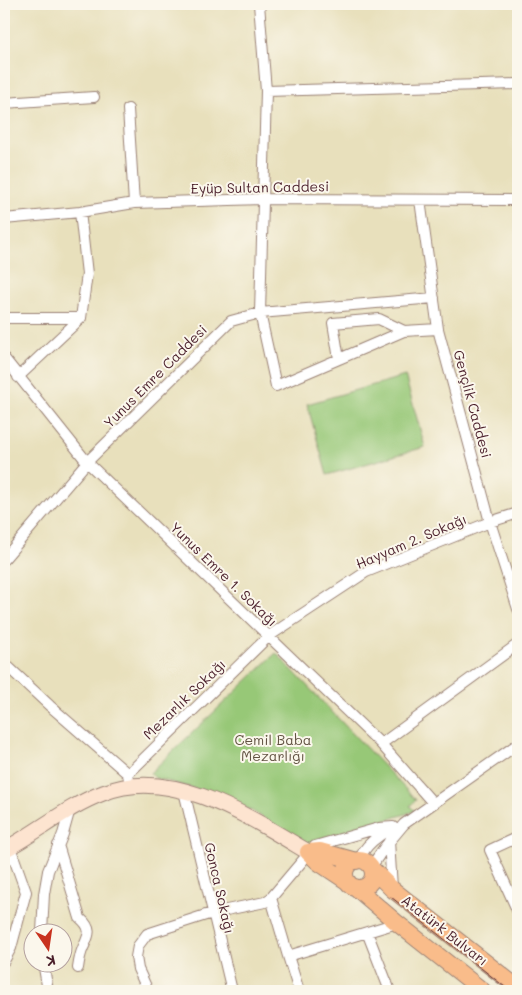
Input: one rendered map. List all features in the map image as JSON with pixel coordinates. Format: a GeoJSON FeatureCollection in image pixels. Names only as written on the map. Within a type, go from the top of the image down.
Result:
{"type":"FeatureCollection","features":[{"type":"Feature","properties":{"kind":"main road","name":"Atatürk Bulvarı"},"geometry":{"type":"LineString","coordinates":[[6,848],[70,809],[129,780],[151,786],[184,791],[244,813],[308,852],[318,862],[352,884],[397,923],[483,991]]}},
{"type":"Feature","properties":{"kind":"main road","name":"Atatürk Bulvarı"},"geometry":{"type":"LineString","coordinates":[[308,852],[320,851],[365,864],[392,889],[518,988]]}},
{"type":"Feature","properties":{"kind":"main road"},"geometry":{"type":"LineString","coordinates":[[352,862],[365,864],[373,877],[369,884],[362,887],[352,884],[346,873],[347,869],[352,862]]}},
{"type":"Feature","properties":{"kind":"street"},"geometry":{"type":"LineString","coordinates":[[259,4],[266,91],[260,313],[276,386],[404,331],[438,329]]}},
{"type":"Feature","properties":{"kind":"street"},"geometry":{"type":"LineString","coordinates":[[266,91],[518,84]]}},
{"type":"Feature","properties":{"kind":"street"},"geometry":{"type":"LineString","coordinates":[[4,103],[94,97]]}},
{"type":"Feature","properties":{"kind":"street"},"geometry":{"type":"LineString","coordinates":[[128,110],[134,203]]}},
{"type":"Feature","properties":{"kind":"street","name":"Eyüp Sultan Caddesi"},"geometry":{"type":"LineString","coordinates":[[4,219],[80,212],[134,203],[263,199],[518,200]]}},
{"type":"Feature","properties":{"kind":"street","name":"Gençlik Caddesi"},"geometry":{"type":"LineString","coordinates":[[420,200],[438,329],[490,522],[516,597],[518,610]]}},
{"type":"Feature","properties":{"kind":"street"},"geometry":{"type":"LineString","coordinates":[[18,377],[81,318],[87,274],[80,212]]}},
{"type":"Feature","properties":{"kind":"street","name":"Yunus Emre Caddesi"},"geometry":{"type":"LineString","coordinates":[[4,560],[87,462],[230,320],[260,313],[434,298]]}},
{"type":"Feature","properties":{"kind":"street"},"geometry":{"type":"LineString","coordinates":[[4,318],[81,318]]}},
{"type":"Feature","properties":{"kind":"street"},"geometry":{"type":"LineString","coordinates":[[339,359],[333,324],[379,319],[404,331]]}},
{"type":"Feature","properties":{"kind":"street","name":"Yunus Emre 1. Sokağı"},"geometry":{"type":"LineString","coordinates":[[4,358],[87,462],[381,744],[433,803]]}},
{"type":"Feature","properties":{"kind":"street","name":"Hayyam 2. Sokağı"},"geometry":{"type":"LineString","coordinates":[[269,636],[366,572],[490,522],[518,513]]}},
{"type":"Feature","properties":{"kind":"street","name":"Mezarlık Sokağı"},"geometry":{"type":"LineString","coordinates":[[129,780],[269,636]]}},
{"type":"Feature","properties":{"kind":"street"},"geometry":{"type":"LineString","coordinates":[[381,744],[518,644]]}},
{"type":"Feature","properties":{"kind":"street"},"geometry":{"type":"LineString","coordinates":[[4,663],[129,780]]}},
{"type":"Feature","properties":{"kind":"street"},"geometry":{"type":"LineString","coordinates":[[365,864],[404,824],[518,744]]}},
{"type":"Feature","properties":{"kind":"street","name":"Gonca Sokağı"},"geometry":{"type":"LineString","coordinates":[[184,791],[232,991]]}},
{"type":"Feature","properties":{"kind":"street"},"geometry":{"type":"LineString","coordinates":[[43,922],[48,871],[70,809]]}},
{"type":"Feature","properties":{"kind":"street"},"geometry":{"type":"LineString","coordinates":[[148,991],[136,963],[138,946],[147,934],[212,913],[265,902],[271,898],[308,852],[319,844],[379,828],[404,824]]}},
{"type":"Feature","properties":{"kind":"street"},"geometry":{"type":"LineString","coordinates":[[365,864],[363,852],[379,836],[393,827]]}},
{"type":"Feature","properties":{"kind":"street"},"geometry":{"type":"LineString","coordinates":[[518,837],[490,850],[518,912]]}},
{"type":"Feature","properties":{"kind":"street"},"geometry":{"type":"LineString","coordinates":[[389,841],[392,889]]}},
{"type":"Feature","properties":{"kind":"street"},"geometry":{"type":"LineString","coordinates":[[58,845],[80,918],[88,930],[89,937],[82,949],[78,968]]}},
{"type":"Feature","properties":{"kind":"street"},"geometry":{"type":"LineString","coordinates":[[4,961],[11,948],[26,892],[6,848]]}},
{"type":"Feature","properties":{"kind":"street"},"geometry":{"type":"LineString","coordinates":[[271,898],[299,991]]}},
{"type":"Feature","properties":{"kind":"street"},"geometry":{"type":"LineString","coordinates":[[288,956],[397,923]]}},
{"type":"Feature","properties":{"kind":"street"},"geometry":{"type":"LineString","coordinates":[[367,932],[390,991]]}},
{"type":"Feature","properties":{"kind":"street"},"geometry":{"type":"LineString","coordinates":[[45,972],[48,991]]}},
{"type":"Feature","properties":{"kind":"green space"},"geometry":{"type":"Polygon","coordinates":[[[405,376],[425,447],[327,475],[307,404],[405,376]]]}},
{"type":"Feature","properties":{"kind":"green space","name":"Cemil Baba Mezarlığı"},"geometry":{"type":"Polygon","coordinates":[[[276,653],[416,800],[410,806],[415,811],[308,845],[252,811],[207,792],[155,778],[150,773],[276,653]]]}},
{"type":"Feature","properties":{"kind":"tram line"},"geometry":{"type":"LineString","coordinates":[[391,897],[510,991]]}}]}
